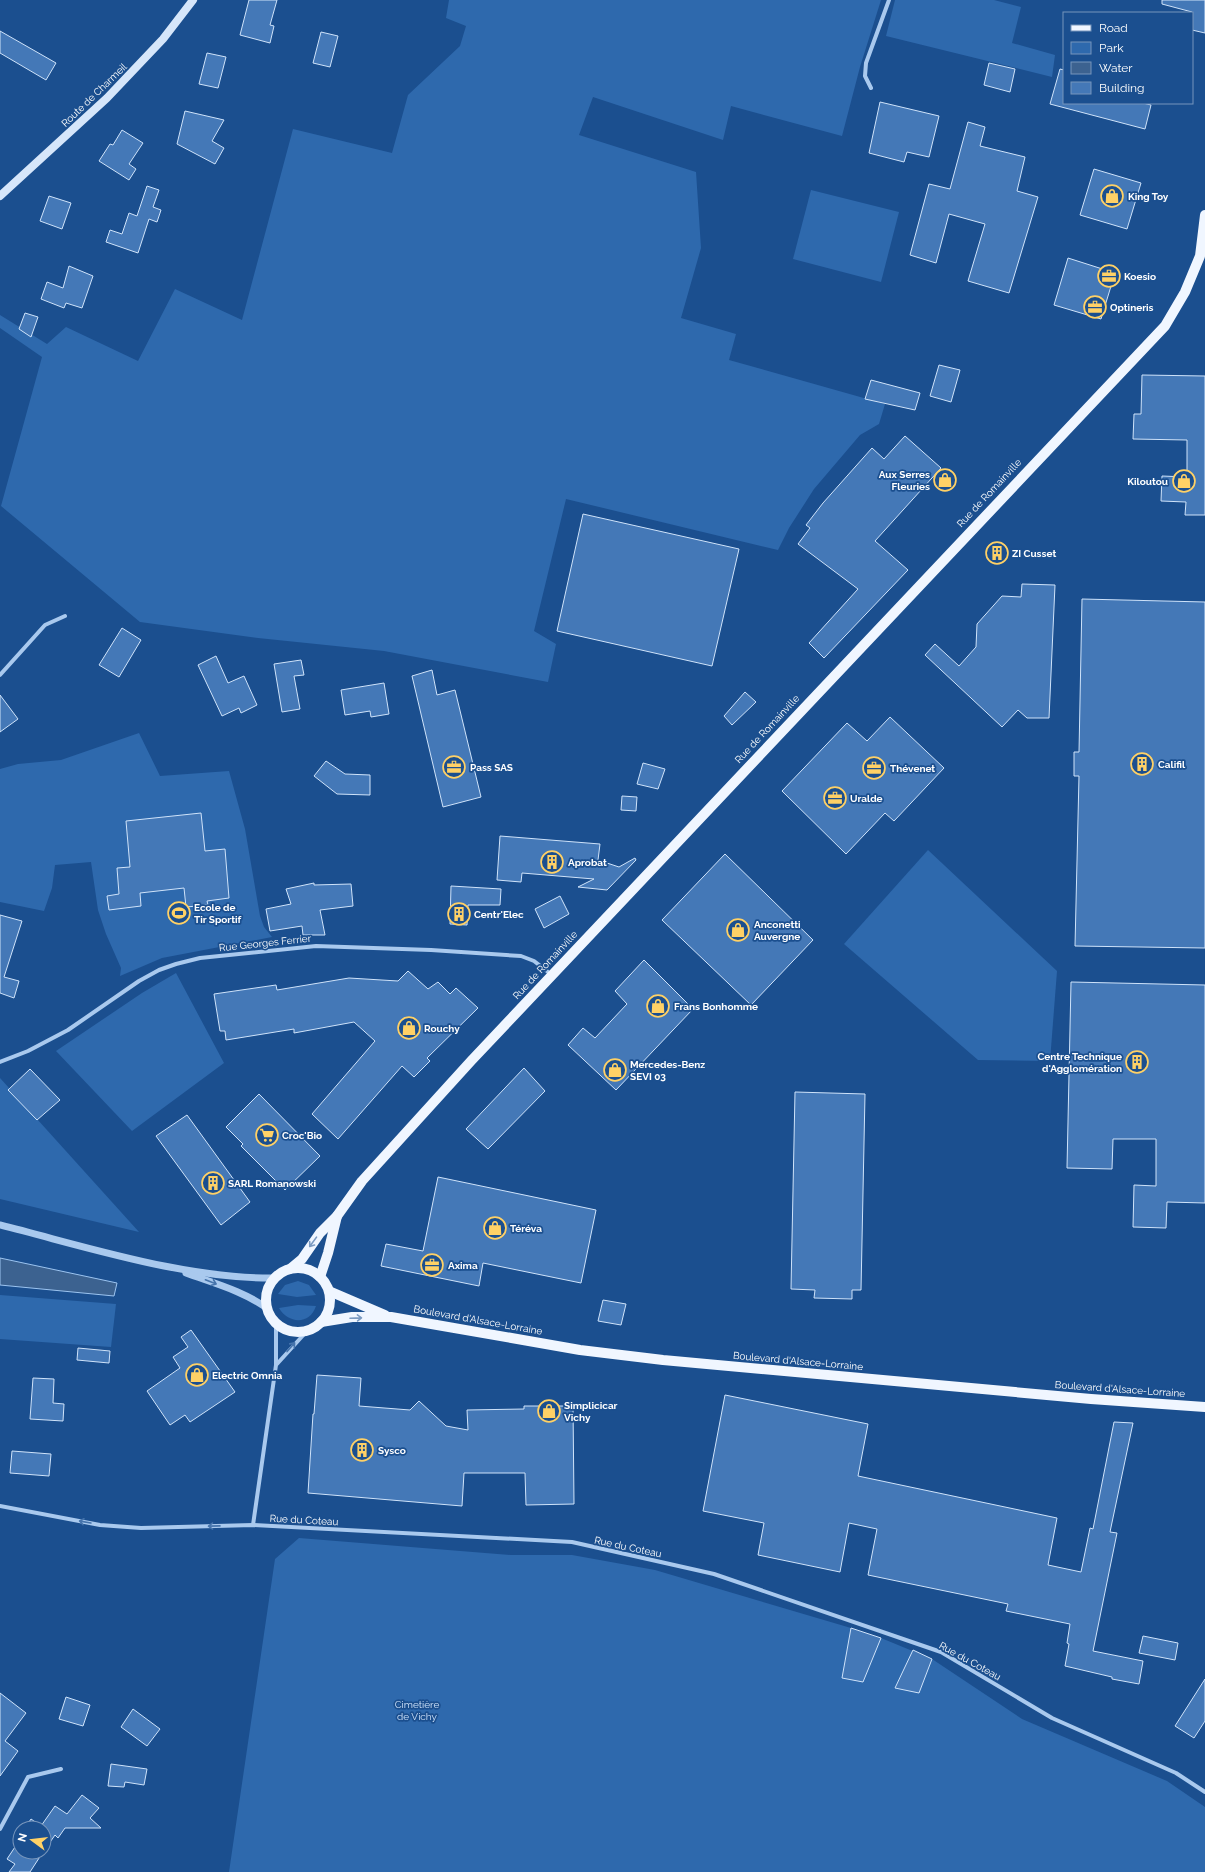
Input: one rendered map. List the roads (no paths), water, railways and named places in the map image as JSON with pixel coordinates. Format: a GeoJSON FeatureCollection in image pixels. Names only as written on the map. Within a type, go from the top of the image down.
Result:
{"type":"FeatureCollection","features":[{"type":"Feature","properties":{"kind":"main road","name":"Route de Charmeil"},"geometry":{"type":"LineString","coordinates":[[0,196],[107,98],[163,39],[193,0]]}},
{"type":"Feature","properties":{"kind":"main road","name":"Rue de Romainville"},"geometry":{"type":"LineString","coordinates":[[290,1269],[302,1259],[320,1233],[337,1216],[362,1181],[552,975],[1164,326],[1185,292],[1203,257],[1205,215]]}},
{"type":"Feature","properties":{"kind":"main road","name":"Rue de Romainville"},"geometry":{"type":"LineString","coordinates":[[320,1277],[328,1253],[337,1216]]}},
{"type":"Feature","properties":{"kind":"main road"},"geometry":{"type":"LineString","coordinates":[[290,1269],[306,1269],[320,1277],[329,1291],[330,1308],[321,1322],[307,1331],[291,1331],[276,1323],[268,1309],[267,1292],[275,1278],[290,1269]]}},
{"type":"Feature","properties":{"kind":"main road","name":"Boulevard d'Alsace-Lorraine"},"geometry":{"type":"LineString","coordinates":[[329,1291],[391,1317]]}},
{"type":"Feature","properties":{"kind":"main road","name":"Boulevard d'Alsace-Lorraine"},"geometry":{"type":"LineString","coordinates":[[321,1322],[352,1317],[391,1317],[580,1350],[663,1360],[1205,1408]]}},
{"type":"Feature","properties":{"kind":"street"},"geometry":{"type":"LineString","coordinates":[[871,88],[865,76],[866,63],[889,0]]}},
{"type":"Feature","properties":{"kind":"street"},"geometry":{"type":"LineString","coordinates":[[0,674],[45,625],[65,616]]}},
{"type":"Feature","properties":{"kind":"street","name":"Rue Georges Ferrier"},"geometry":{"type":"LineString","coordinates":[[0,1062],[34,1048],[68,1030],[139,981],[159,970],[200,958],[316,946],[424,949],[521,956],[534,961],[552,975]]}},
{"type":"Feature","properties":{"kind":"street"},"geometry":{"type":"LineString","coordinates":[[0,1225],[174,1268],[247,1278],[275,1278]]}},
{"type":"Feature","properties":{"kind":"street"},"geometry":{"type":"LineString","coordinates":[[174,1268],[243,1294],[257,1301],[268,1309]]}},
{"type":"Feature","properties":{"kind":"street"},"geometry":{"type":"LineString","coordinates":[[253,1525],[276,1365],[276,1323]]}},
{"type":"Feature","properties":{"kind":"street"},"geometry":{"type":"LineString","coordinates":[[276,1365],[307,1331]]}},
{"type":"Feature","properties":{"kind":"street","name":"Rue du Coteau"},"geometry":{"type":"LineString","coordinates":[[0,1506],[100,1525],[142,1528],[253,1525],[572,1542],[714,1574],[941,1652],[1052,1718],[1176,1773],[1205,1792]]}},
{"type":"Feature","properties":{"kind":"street"},"geometry":{"type":"LineString","coordinates":[[0,1829],[28,1777],[61,1769]]}},
{"type":"Feature","properties":{"kind":"water"},"geometry":{"type":"Polygon","coordinates":[[[0,1258],[117,1283],[114,1296],[0,1285],[0,1258]]]}},
{"type":"Feature","properties":{"kind":"place","name":"King Toy"},"geometry":{"type":"Point","coordinates":[1112,196]}},
{"type":"Feature","properties":{"kind":"place","name":"Koesio"},"geometry":{"type":"Point","coordinates":[1109,276]}},
{"type":"Feature","properties":{"kind":"place","name":"Optineris"},"geometry":{"type":"Point","coordinates":[1095,307]}},
{"type":"Feature","properties":{"kind":"place","name":"Aux Serres Fleuries"},"geometry":{"type":"Point","coordinates":[945,480]}},
{"type":"Feature","properties":{"kind":"place","name":"Kiloutou"},"geometry":{"type":"Point","coordinates":[1184,481]}},
{"type":"Feature","properties":{"kind":"place","name":"ZI Cusset"},"geometry":{"type":"Point","coordinates":[997,553]}},
{"type":"Feature","properties":{"kind":"place","name":"Califil"},"geometry":{"type":"Point","coordinates":[1142,764]}},
{"type":"Feature","properties":{"kind":"place","name":"Pass SAS"},"geometry":{"type":"Point","coordinates":[454,767]}},
{"type":"Feature","properties":{"kind":"place","name":"Thévenet"},"geometry":{"type":"Point","coordinates":[874,768]}},
{"type":"Feature","properties":{"kind":"place","name":"Uralde"},"geometry":{"type":"Point","coordinates":[835,798]}},
{"type":"Feature","properties":{"kind":"place","name":"Aprobat"},"geometry":{"type":"Point","coordinates":[552,862]}},
{"type":"Feature","properties":{"kind":"place","name":"Ecole de Tir Sportif"},"geometry":{"type":"Point","coordinates":[179,913]}},
{"type":"Feature","properties":{"kind":"place","name":"Centr'Elec"},"geometry":{"type":"Point","coordinates":[459,914]}},
{"type":"Feature","properties":{"kind":"place","name":"Anconetti Auvergne"},"geometry":{"type":"Point","coordinates":[738,930]}},
{"type":"Feature","properties":{"kind":"place","name":"Frans Bonhomme"},"geometry":{"type":"Point","coordinates":[658,1006]}},
{"type":"Feature","properties":{"kind":"place","name":"Rouchy"},"geometry":{"type":"Point","coordinates":[409,1028]}},
{"type":"Feature","properties":{"kind":"place","name":"Centre Technique d'Agglomération"},"geometry":{"type":"Point","coordinates":[1137,1062]}},
{"type":"Feature","properties":{"kind":"place","name":"Mercedes-Benz SEVI 03"},"geometry":{"type":"Point","coordinates":[615,1070]}},
{"type":"Feature","properties":{"kind":"place","name":"Croc'Bio"},"geometry":{"type":"Point","coordinates":[267,1135]}},
{"type":"Feature","properties":{"kind":"place","name":"SARL Romanowski"},"geometry":{"type":"Point","coordinates":[213,1183]}},
{"type":"Feature","properties":{"kind":"place","name":"Téréva"},"geometry":{"type":"Point","coordinates":[495,1228]}},
{"type":"Feature","properties":{"kind":"place","name":"Axima"},"geometry":{"type":"Point","coordinates":[432,1265]}},
{"type":"Feature","properties":{"kind":"place","name":"Electric Omnia"},"geometry":{"type":"Point","coordinates":[197,1375]}},
{"type":"Feature","properties":{"kind":"place","name":"Simplicicar Vichy"},"geometry":{"type":"Point","coordinates":[549,1411]}},
{"type":"Feature","properties":{"kind":"place","name":"Sysco"},"geometry":{"type":"Point","coordinates":[362,1450]}},
{"type":"Feature","properties":{"kind":"park label","name":"Cimetière de Vichy"},"geometry":{"type":"Point","coordinates":[417,1710]}}]}
